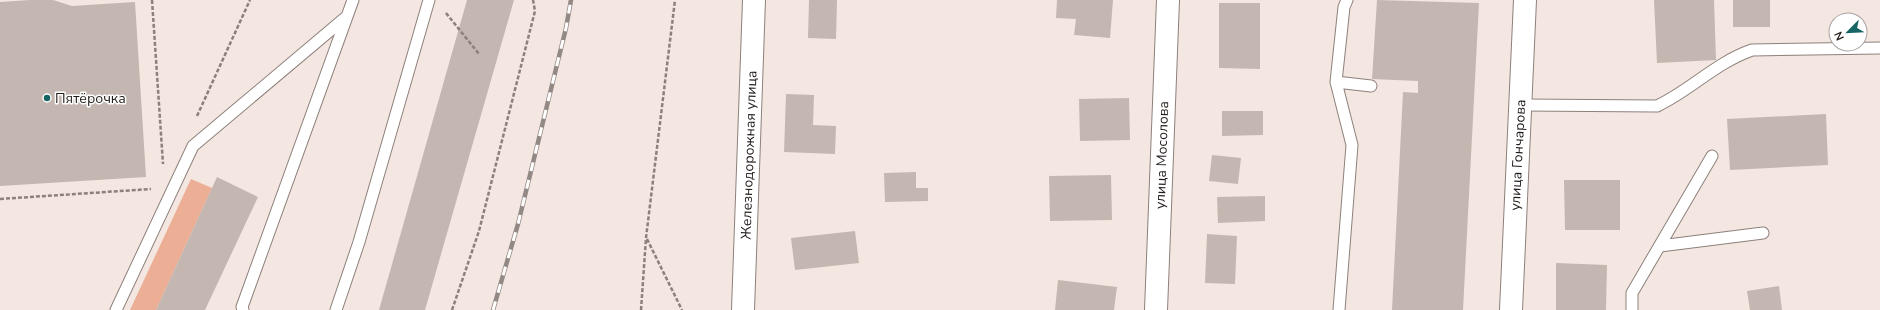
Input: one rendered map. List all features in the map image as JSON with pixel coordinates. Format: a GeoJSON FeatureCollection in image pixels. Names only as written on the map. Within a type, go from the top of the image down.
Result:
{"type":"FeatureCollection","features":[{"type":"Feature","properties":{"kind":"street","name":"Железнодорожная улица"},"geometry":{"type":"LineString","coordinates":[[743,310],[754,0]]}},
{"type":"Feature","properties":{"kind":"street","name":"улица Мосолова"},"geometry":{"type":"LineString","coordinates":[[1156,310],[1168,0]]}},
{"type":"Feature","properties":{"kind":"street","name":"улица Гончарова"},"geometry":{"type":"LineString","coordinates":[[1511,310],[1525,0]]}},
{"type":"Feature","properties":{"kind":"lane"},"geometry":{"type":"LineString","coordinates":[[243,310],[242,307],[259,259],[353,0]]}},
{"type":"Feature","properties":{"kind":"lane"},"geometry":{"type":"LineString","coordinates":[[336,310],[359,242],[429,0]]}},
{"type":"Feature","properties":{"kind":"lane"},"geometry":{"type":"LineString","coordinates":[[1339,310],[1352,145],[1336,82],[1344,7],[1347,0]]}},
{"type":"Feature","properties":{"kind":"lane"},"geometry":{"type":"LineString","coordinates":[[116,310],[193,146],[346,18]]}},
{"type":"Feature","properties":{"kind":"lane"},"geometry":{"type":"LineString","coordinates":[[1521,105],[1656,106],[1669,100],[1732,57],[1752,50],[1880,48]]}},
{"type":"Feature","properties":{"kind":"lane"},"geometry":{"type":"LineString","coordinates":[[1336,82],[1371,86]]}},
{"type":"Feature","properties":{"kind":"lane"},"geometry":{"type":"LineString","coordinates":[[1632,310],[1632,293],[1712,156]]}},
{"type":"Feature","properties":{"kind":"lane"},"geometry":{"type":"LineString","coordinates":[[1660,246],[1763,233]]}},
{"type":"Feature","properties":{"kind":"path"},"geometry":{"type":"LineString","coordinates":[[152,0],[163,172]]}},
{"type":"Feature","properties":{"kind":"path"},"geometry":{"type":"LineString","coordinates":[[194,123],[250,0]]}},
{"type":"Feature","properties":{"kind":"path"},"geometry":{"type":"LineString","coordinates":[[452,310],[481,223],[535,11],[533,0]]}},
{"type":"Feature","properties":{"kind":"path"},"geometry":{"type":"LineString","coordinates":[[641,310],[646,238],[675,0]]}},
{"type":"Feature","properties":{"kind":"path"},"geometry":{"type":"LineString","coordinates":[[445,12],[480,54]]}},
{"type":"Feature","properties":{"kind":"path"},"geometry":{"type":"LineString","coordinates":[[0,199],[156,188]]}},
{"type":"Feature","properties":{"kind":"path"},"geometry":{"type":"LineString","coordinates":[[646,238],[682,310]]}},
{"type":"Feature","properties":{"kind":"shaded area"},"geometry":{"type":"Polygon","coordinates":[[[191,179],[212,188],[156,310],[130,310],[191,179]]]}},
{"type":"Feature","properties":{"kind":"building"},"geometry":{"type":"Polygon","coordinates":[[[53,0],[72,6],[135,2],[146,177],[0,186],[0,2],[53,0]]]}},
{"type":"Feature","properties":{"kind":"building"},"geometry":{"type":"Polygon","coordinates":[[[467,0],[514,0],[425,310],[379,310],[467,0]]]}},
{"type":"Feature","properties":{"kind":"building"},"geometry":{"type":"Polygon","coordinates":[[[809,0],[837,0],[836,39],[808,38],[809,0]]]}},
{"type":"Feature","properties":{"kind":"building"},"geometry":{"type":"Polygon","coordinates":[[[1057,0],[1113,0],[1110,38],[1074,35],[1076,19],[1056,18],[1057,0]]]}},
{"type":"Feature","properties":{"kind":"building"},"geometry":{"type":"Polygon","coordinates":[[[1377,0],[1479,3],[1463,310],[1392,310],[1403,92],[1418,93],[1418,81],[1372,79],[1377,0]]]}},
{"type":"Feature","properties":{"kind":"building"},"geometry":{"type":"Polygon","coordinates":[[[1654,0],[1714,0],[1716,60],[1657,63],[1654,0]]]}},
{"type":"Feature","properties":{"kind":"building"},"geometry":{"type":"Polygon","coordinates":[[[1733,0],[1770,0],[1770,27],[1733,27],[1733,0]]]}},
{"type":"Feature","properties":{"kind":"building"},"geometry":{"type":"Polygon","coordinates":[[[1219,3],[1260,3],[1260,69],[1219,68],[1219,3]]]}},
{"type":"Feature","properties":{"kind":"building"},"geometry":{"type":"Polygon","coordinates":[[[786,94],[814,95],[813,125],[836,126],[835,154],[784,152],[786,94]]]}},
{"type":"Feature","properties":{"kind":"building"},"geometry":{"type":"Polygon","coordinates":[[[1129,98],[1130,140],[1080,141],[1079,99],[1129,98]]]}},
{"type":"Feature","properties":{"kind":"building"},"geometry":{"type":"Polygon","coordinates":[[[1222,111],[1263,111],[1263,135],[1222,136],[1222,111]]]}},
{"type":"Feature","properties":{"kind":"building"},"geometry":{"type":"Polygon","coordinates":[[[1826,114],[1828,165],[1730,170],[1727,119],[1826,114]]]}},
{"type":"Feature","properties":{"kind":"building"},"geometry":{"type":"Polygon","coordinates":[[[1212,155],[1241,158],[1238,184],[1209,181],[1212,155]]]}},
{"type":"Feature","properties":{"kind":"building"},"geometry":{"type":"Polygon","coordinates":[[[916,172],[916,188],[928,188],[928,201],[885,202],[884,173],[916,172]]]}},
{"type":"Feature","properties":{"kind":"building"},"geometry":{"type":"Polygon","coordinates":[[[1111,175],[1112,220],[1050,221],[1049,176],[1111,175]]]}},
{"type":"Feature","properties":{"kind":"building"},"geometry":{"type":"Polygon","coordinates":[[[217,177],[258,197],[205,310],[156,310],[217,177]]]}},
{"type":"Feature","properties":{"kind":"building"},"geometry":{"type":"Polygon","coordinates":[[[1564,180],[1620,180],[1620,230],[1565,230],[1564,180]]]}},
{"type":"Feature","properties":{"kind":"building"},"geometry":{"type":"Polygon","coordinates":[[[1265,196],[1265,221],[1218,223],[1217,197],[1265,196]]]}},
{"type":"Feature","properties":{"kind":"building"},"geometry":{"type":"Polygon","coordinates":[[[855,231],[859,263],[795,270],[791,238],[855,231]]]}},
{"type":"Feature","properties":{"kind":"building"},"geometry":{"type":"Polygon","coordinates":[[[1207,234],[1237,236],[1235,284],[1205,283],[1207,234]]]}},
{"type":"Feature","properties":{"kind":"building"},"geometry":{"type":"Polygon","coordinates":[[[1556,263],[1607,265],[1606,310],[1556,310],[1556,263]]]}},
{"type":"Feature","properties":{"kind":"building"},"geometry":{"type":"Polygon","coordinates":[[[1058,280],[1117,287],[1114,310],[1055,310],[1058,280]]]}},
{"type":"Feature","properties":{"kind":"building"},"geometry":{"type":"Polygon","coordinates":[[[1779,286],[1782,310],[1750,310],[1747,291],[1779,286]]]}},
{"type":"Feature","properties":{"kind":"railway"},"geometry":{"type":"LineString","coordinates":[[493,310],[518,224],[566,28],[571,0]]}},
{"type":"Feature","properties":{"kind":"place","name":"Пятёрочка"},"geometry":{"type":"Point","coordinates":[47,98]}}]}
